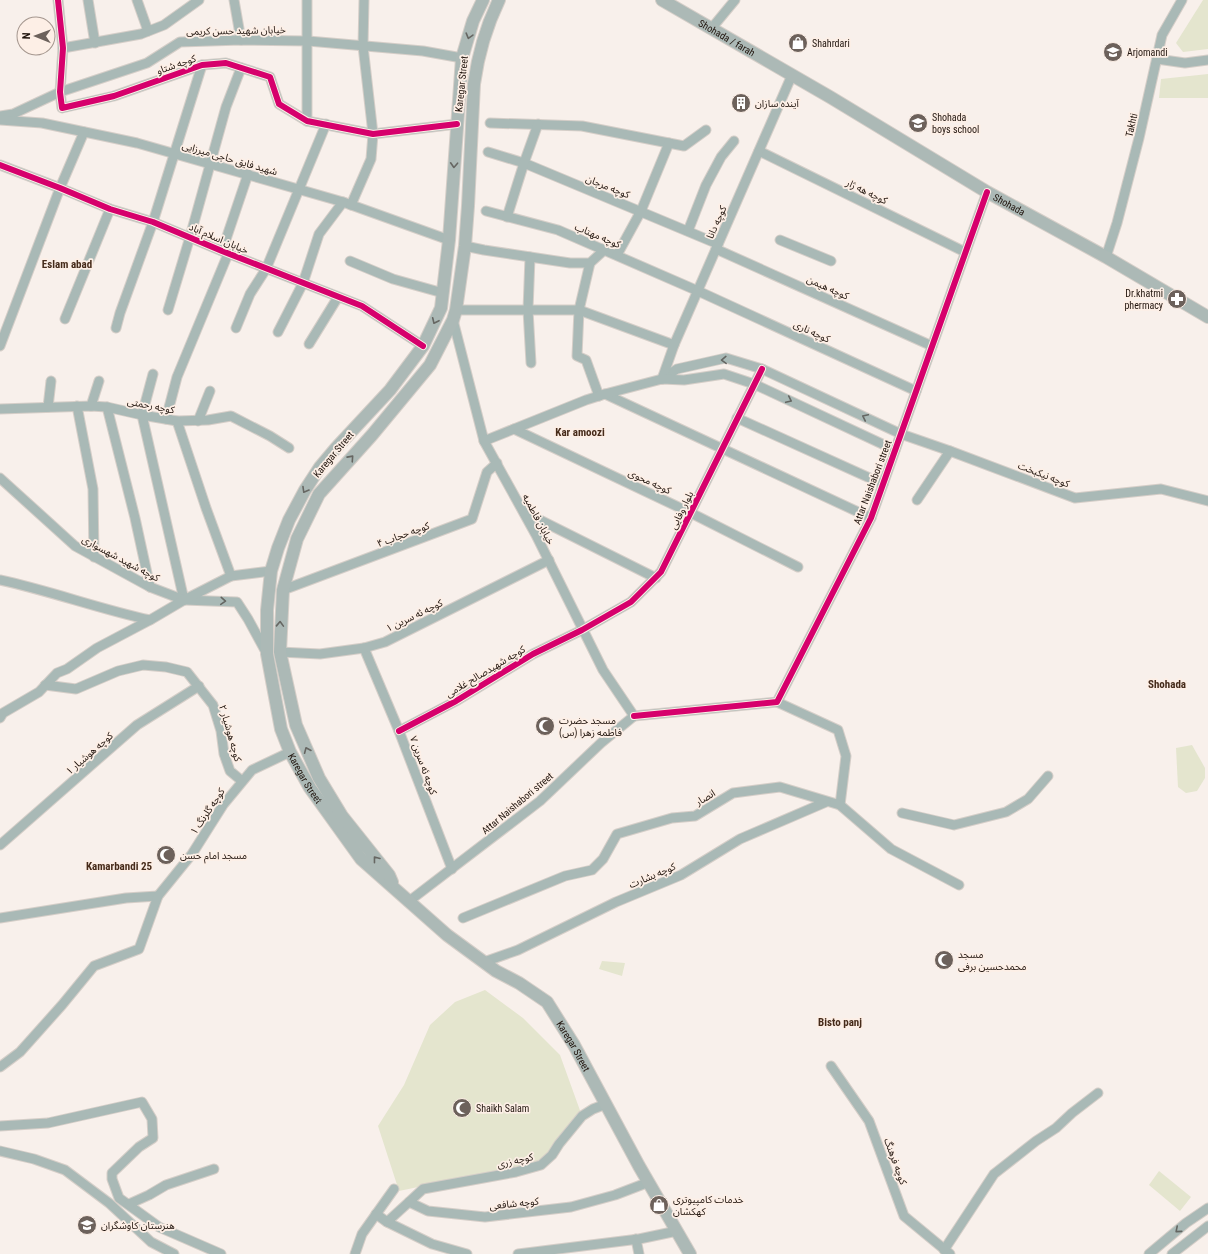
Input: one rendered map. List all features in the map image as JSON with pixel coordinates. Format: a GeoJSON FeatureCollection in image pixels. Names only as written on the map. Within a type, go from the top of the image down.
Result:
{"type":"FeatureCollection","features":[{"type":"Feature","properties":{"kind":"main road","name":"Karegar Street"},"geometry":{"type":"LineString","coordinates":[[483,0],[473,21],[462,58],[449,240],[440,308],[423,346],[390,390],[336,448],[308,484],[278,548],[271,571],[267,610],[267,654],[281,729],[290,752],[310,788],[361,859],[408,902],[447,935],[484,962],[546,1002],[574,1045],[690,1254]]}},
{"type":"Feature","properties":{"kind":"main road","name":"Karegar Street"},"geometry":{"type":"LineString","coordinates":[[397,892],[389,875],[342,816],[319,778],[296,725],[280,652],[283,590],[297,539],[319,494],[372,435],[430,365],[454,315],[468,206],[474,84],[478,58],[491,16],[499,0]]}},
{"type":"Feature","properties":{"kind":"main road","name":"Shohada / farah"},"geometry":{"type":"LineString","coordinates":[[662,0],[792,75]]}},
{"type":"Feature","properties":{"kind":"main road","name":"Shohada"},"geometry":{"type":"LineString","coordinates":[[792,75],[987,192],[1106,257],[1208,317]]}},
{"type":"Feature","properties":{"kind":"main road"},"geometry":{"type":"LineString","coordinates":[[449,240],[464,246]]}},
{"type":"Feature","properties":{"kind":"street"},"geometry":{"type":"LineString","coordinates":[[58,0],[63,48],[60,92]]}},
{"type":"Feature","properties":{"kind":"street"},"geometry":{"type":"LineString","coordinates":[[88,0],[95,43]]}},
{"type":"Feature","properties":{"kind":"street"},"geometry":{"type":"LineString","coordinates":[[137,0],[148,31]]}},
{"type":"Feature","properties":{"kind":"street"},"geometry":{"type":"LineString","coordinates":[[63,48],[141,34],[164,25],[199,0]]}},
{"type":"Feature","properties":{"kind":"street"},"geometry":{"type":"LineString","coordinates":[[234,0],[241,40]]}},
{"type":"Feature","properties":{"kind":"street"},"geometry":{"type":"LineString","coordinates":[[307,0],[307,120]]}},
{"type":"Feature","properties":{"kind":"street"},"geometry":{"type":"LineString","coordinates":[[278,332],[303,283],[319,234],[347,204],[371,159],[372,134],[363,46],[364,0]]}},
{"type":"Feature","properties":{"kind":"street"},"geometry":{"type":"LineString","coordinates":[[711,29],[735,0]]}},
{"type":"Feature","properties":{"kind":"street","name":"Takhti"},"geometry":{"type":"LineString","coordinates":[[1106,257],[1117,223],[1139,138],[1162,35],[1182,0]]}},
{"type":"Feature","properties":{"kind":"street","name":"خیابان شهید حسن کریمی"},"geometry":{"type":"LineString","coordinates":[[0,116],[13,114],[60,92],[147,62],[180,42],[241,40],[308,41],[423,51],[462,58]]}},
{"type":"Feature","properties":{"kind":"street"},"geometry":{"type":"LineString","coordinates":[[1157,59],[1185,63],[1208,60]]}},
{"type":"Feature","properties":{"kind":"street","name":"کوچه شتاو"},"geometry":{"type":"LineString","coordinates":[[60,92],[62,108],[114,96],[202,65],[226,63],[270,77],[279,104],[307,120],[372,134],[457,124]]}},
{"type":"Feature","properties":{"kind":"street"},"geometry":{"type":"LineString","coordinates":[[116,328],[153,222],[202,65]]}},
{"type":"Feature","properties":{"kind":"street"},"geometry":{"type":"LineString","coordinates":[[168,310],[226,106],[241,68]]}},
{"type":"Feature","properties":{"kind":"street","name":"کوچه دانا"},"geometry":{"type":"LineString","coordinates":[[662,379],[674,345],[792,75]]}},
{"type":"Feature","properties":{"kind":"street","name":"شهید فایق حاجی میرزایی"},"geometry":{"type":"LineString","coordinates":[[0,120],[42,123],[137,143],[347,204],[449,240]]}},
{"type":"Feature","properties":{"kind":"street"},"geometry":{"type":"LineString","coordinates":[[490,123],[582,126],[684,146],[706,130]]}},
{"type":"Feature","properties":{"kind":"street"},"geometry":{"type":"LineString","coordinates":[[236,328],[250,294],[266,269],[300,190],[326,124]]}},
{"type":"Feature","properties":{"kind":"street"},"geometry":{"type":"LineString","coordinates":[[507,217],[538,124]]}},
{"type":"Feature","properties":{"kind":"street"},"geometry":{"type":"LineString","coordinates":[[0,346],[60,188],[84,132]]}},
{"type":"Feature","properties":{"kind":"street"},"geometry":{"type":"LineString","coordinates":[[688,231],[706,185],[721,157],[734,141]]}},
{"type":"Feature","properties":{"kind":"street"},"geometry":{"type":"LineString","coordinates":[[617,255],[641,211],[669,143]]}},
{"type":"Feature","properties":{"kind":"street","name":"کوچه هه ژار"},"geometry":{"type":"LineString","coordinates":[[759,151],[966,252]]}},
{"type":"Feature","properties":{"kind":"street","name":"کوچه مرجان"},"geometry":{"type":"LineString","coordinates":[[488,152],[524,163],[641,211],[688,231],[717,246]]}},
{"type":"Feature","properties":{"kind":"street","name":"خیابان اسلام آباد"},"geometry":{"type":"LineString","coordinates":[[0,165],[110,209],[153,222],[225,253],[362,306],[423,346]]}},
{"type":"Feature","properties":{"kind":"street"},"geometry":{"type":"LineString","coordinates":[[166,419],[177,377],[225,253],[248,174]]}},
{"type":"Feature","properties":{"kind":"street","name":"Attar Naishabori street"},"geometry":{"type":"LineString","coordinates":[[777,702],[871,518],[987,192]]}},
{"type":"Feature","properties":{"kind":"street"},"geometry":{"type":"LineString","coordinates":[[65,319],[110,209]]}},
{"type":"Feature","properties":{"kind":"street","name":"کوچه مهتاب"},"geometry":{"type":"LineString","coordinates":[[486,211],[558,230],[698,291]]}},
{"type":"Feature","properties":{"kind":"street"},"geometry":{"type":"LineString","coordinates":[[780,240],[831,261]]}},
{"type":"Feature","properties":{"kind":"street"},"geometry":{"type":"LineString","coordinates":[[464,246],[530,257],[590,263]]}},
{"type":"Feature","properties":{"kind":"street","name":"کوچه هیمن"},"geometry":{"type":"LineString","coordinates":[[717,246],[932,346]]}},
{"type":"Feature","properties":{"kind":"street"},"geometry":{"type":"LineString","coordinates":[[603,249],[600,254],[590,263],[579,310],[577,356],[586,360],[602,395],[871,518]]}},
{"type":"Feature","properties":{"kind":"street"},"geometry":{"type":"LineString","coordinates":[[530,257],[528,310],[531,363]]}},
{"type":"Feature","properties":{"kind":"street"},"geometry":{"type":"LineString","coordinates":[[350,261],[393,279],[443,293]]}},
{"type":"Feature","properties":{"kind":"street","name":"کوچه ناری"},"geometry":{"type":"LineString","coordinates":[[698,291],[916,391]]}},
{"type":"Feature","properties":{"kind":"street"},"geometry":{"type":"LineString","coordinates":[[309,344],[338,297]]}},
{"type":"Feature","properties":{"kind":"street"},"geometry":{"type":"LineString","coordinates":[[454,315],[528,310],[579,310],[674,345]]}},
{"type":"Feature","properties":{"kind":"street","name":"خیابان فاطمیه"},"geometry":{"type":"LineString","coordinates":[[454,315],[484,441],[549,560],[582,630],[603,670],[634,716]]}},
{"type":"Feature","properties":{"kind":"street"},"geometry":{"type":"LineString","coordinates":[[662,379],[677,369],[726,358],[762,369],[901,434]]}},
{"type":"Feature","properties":{"kind":"street","name":"بلوار وفایی"},"geometry":{"type":"LineString","coordinates":[[582,630],[631,602],[661,572],[762,369]]}},
{"type":"Feature","properties":{"kind":"street"},"geometry":{"type":"LineString","coordinates":[[153,374],[142,415],[184,600]]}},
{"type":"Feature","properties":{"kind":"street"},"geometry":{"type":"LineString","coordinates":[[484,441],[602,395],[662,379],[684,380],[724,374],[754,384],[895,450]]}},
{"type":"Feature","properties":{"kind":"street"},"geometry":{"type":"LineString","coordinates":[[48,407],[51,381]]}},
{"type":"Feature","properties":{"kind":"street"},"geometry":{"type":"LineString","coordinates":[[91,406],[99,381]]}},
{"type":"Feature","properties":{"kind":"street"},"geometry":{"type":"LineString","coordinates":[[198,421],[210,391]]}},
{"type":"Feature","properties":{"kind":"street"},"geometry":{"type":"LineString","coordinates":[[77,406],[93,489],[94,557]]}},
{"type":"Feature","properties":{"kind":"street","name":"کوچه رحمتی"},"geometry":{"type":"LineString","coordinates":[[0,409],[77,406],[106,407],[177,421],[198,421],[231,416],[289,448]]}},
{"type":"Feature","properties":{"kind":"street"},"geometry":{"type":"LineString","coordinates":[[106,407],[133,511],[150,587]]}},
{"type":"Feature","properties":{"kind":"street"},"geometry":{"type":"LineString","coordinates":[[737,418],[883,484]]}},
{"type":"Feature","properties":{"kind":"street"},"geometry":{"type":"LineString","coordinates":[[177,421],[206,508],[231,576]]}},
{"type":"Feature","properties":{"kind":"street","name":"کوچه محوی"},"geometry":{"type":"LineString","coordinates":[[514,429],[691,513],[798,567]]}},
{"type":"Feature","properties":{"kind":"street","name":"کوچه نیکبخت"},"geometry":{"type":"LineString","coordinates":[[901,434],[1075,498],[1161,489],[1208,501]]}},
{"type":"Feature","properties":{"kind":"street"},"geometry":{"type":"LineString","coordinates":[[917,500],[950,451]]}},
{"type":"Feature","properties":{"kind":"street","name":"کوچه حجاب ۴"},"geometry":{"type":"LineString","coordinates":[[283,590],[472,519],[487,472],[497,463]]}},
{"type":"Feature","properties":{"kind":"street","name":"کوچه شهید شهسواری"},"geometry":{"type":"LineString","coordinates":[[0,478],[75,546],[150,587],[184,600]]}},
{"type":"Feature","properties":{"kind":"street"},"geometry":{"type":"LineString","coordinates":[[524,512],[656,578]]}},
{"type":"Feature","properties":{"kind":"street","name":"کوچه ئه سرین ۱"},"geometry":{"type":"LineString","coordinates":[[280,652],[320,654],[364,648],[385,642],[549,560]]}},
{"type":"Feature","properties":{"kind":"street"},"geometry":{"type":"LineString","coordinates":[[0,718],[3,713],[38,692],[57,673],[67,669],[96,648],[150,620],[184,600],[231,576],[271,571]]}},
{"type":"Feature","properties":{"kind":"street"},"geometry":{"type":"LineString","coordinates":[[0,580],[36,588],[117,613],[150,620]]}},
{"type":"Feature","properties":{"kind":"street"},"geometry":{"type":"LineString","coordinates":[[184,600],[237,602],[267,654]]}},
{"type":"Feature","properties":{"kind":"street","name":"کوچه شهیدصالح غلامی"},"geometry":{"type":"LineString","coordinates":[[399,731],[456,701],[533,654],[582,630]]}},
{"type":"Feature","properties":{"kind":"street","name":"کوچه ئه سرین ۷"},"geometry":{"type":"LineString","coordinates":[[364,648],[399,731],[452,869]]}},
{"type":"Feature","properties":{"kind":"street","name":"کوچه هوشیار ۲"},"geometry":{"type":"LineString","coordinates":[[45,685],[76,689],[118,671],[143,665],[166,667],[187,672],[213,706],[221,732],[224,754],[230,771],[242,781]]}},
{"type":"Feature","properties":{"kind":"street","name":"کوچه هوشیار ۱"},"geometry":{"type":"LineString","coordinates":[[0,845],[137,725],[199,686]]}},
{"type":"Feature","properties":{"kind":"street"},"geometry":{"type":"LineString","coordinates":[[634,716],[777,702],[838,730],[846,756],[840,805]]}},
{"type":"Feature","properties":{"kind":"street","name":"Attar Naishabori street"},"geometry":{"type":"LineString","coordinates":[[408,902],[540,801],[601,743],[634,716]]}},
{"type":"Feature","properties":{"kind":"street","name":"کوچه گلرنگ ۱"},"geometry":{"type":"LineString","coordinates":[[0,1067],[24,1048],[94,966],[139,949],[158,896],[192,854],[223,805],[252,770],[290,752]]}},
{"type":"Feature","properties":{"kind":"street"},"geometry":{"type":"LineString","coordinates":[[902,813],[954,825],[1006,812],[1028,799],[1048,776]]}},
{"type":"Feature","properties":{"kind":"street","name":"انصار"},"geometry":{"type":"LineString","coordinates":[[463,918],[565,876],[592,870],[603,859],[617,834],[672,818],[695,816],[733,793],[780,787],[840,805],[891,849],[959,885]]}},
{"type":"Feature","properties":{"kind":"street","name":"کوچه بشارت"},"geometry":{"type":"LineString","coordinates":[[484,962],[518,950],[616,902],[681,874],[740,839],[826,802]]}},
{"type":"Feature","properties":{"kind":"street"},"geometry":{"type":"LineString","coordinates":[[0,918],[126,898],[158,896]]}},
{"type":"Feature","properties":{"kind":"street","name":"کوچه فرهنگ"},"geometry":{"type":"LineString","coordinates":[[831,1066],[869,1121],[904,1216],[947,1252]]}},
{"type":"Feature","properties":{"kind":"street"},"geometry":{"type":"LineString","coordinates":[[947,1252],[994,1174],[1036,1141],[1056,1128],[1072,1113],[1098,1093]]}},
{"type":"Feature","properties":{"kind":"street"},"geometry":{"type":"LineString","coordinates":[[0,1126],[48,1123],[142,1102],[152,1119],[153,1138],[139,1148],[112,1173],[112,1179],[119,1198],[159,1226],[221,1254]]}},
{"type":"Feature","properties":{"kind":"street","name":"کوچه زری"},"geometry":{"type":"LineString","coordinates":[[409,1202],[423,1189],[516,1172],[541,1165],[552,1155],[582,1116],[593,1109],[606,1104]]}},
{"type":"Feature","properties":{"kind":"street"},"geometry":{"type":"LineString","coordinates":[[0,1151],[34,1159],[64,1170],[109,1203],[151,1242],[174,1254]]}},
{"type":"Feature","properties":{"kind":"street"},"geometry":{"type":"LineString","coordinates":[[129,1204],[149,1195],[166,1184],[214,1169]]}},
{"type":"Feature","properties":{"kind":"street","name":"کوچه شافعی"},"geometry":{"type":"LineString","coordinates":[[409,1202],[428,1211],[485,1217],[571,1207],[615,1195],[649,1182]]}},
{"type":"Feature","properties":{"kind":"street"},"geometry":{"type":"LineString","coordinates":[[359,1253],[362,1234],[394,1189]]}},
{"type":"Feature","properties":{"kind":"street"},"geometry":{"type":"LineString","coordinates":[[387,1222],[409,1202]]}},
{"type":"Feature","properties":{"kind":"street"},"geometry":{"type":"LineString","coordinates":[[1149,1254],[1186,1223],[1208,1208]]}},
{"type":"Feature","properties":{"kind":"street"},"geometry":{"type":"LineString","coordinates":[[376,1214],[387,1222],[432,1244],[452,1252],[467,1254]]}},
{"type":"Feature","properties":{"kind":"street"},"geometry":{"type":"LineString","coordinates":[[1172,1254],[1208,1226]]}},
{"type":"Feature","properties":{"kind":"street"},"geometry":{"type":"LineString","coordinates":[[518,1254],[636,1239],[677,1231]]}},
{"type":"Feature","properties":{"kind":"street"},"geometry":{"type":"LineString","coordinates":[[636,1239],[639,1254]]}},
{"type":"Feature","properties":{"kind":"green space"},"geometry":{"type":"Polygon","coordinates":[[[1203,0],[1208,0],[1208,49],[1183,52],[1176,43],[1203,0]]]}},
{"type":"Feature","properties":{"kind":"green space"},"geometry":{"type":"Polygon","coordinates":[[[1208,74],[1208,98],[1159,98],[1161,79],[1208,74]]]}},
{"type":"Feature","properties":{"kind":"green space"},"geometry":{"type":"Polygon","coordinates":[[[1192,745],[1205,768],[1205,778],[1197,791],[1186,793],[1178,787],[1176,748],[1192,745]]]}},
{"type":"Feature","properties":{"kind":"green space"},"geometry":{"type":"Polygon","coordinates":[[[602,961],[625,963],[622,976],[599,969],[602,961]]]}},
{"type":"Feature","properties":{"kind":"green space"},"geometry":{"type":"Polygon","coordinates":[[[485,990],[523,1018],[560,1055],[582,1116],[542,1161],[399,1191],[378,1126],[404,1085],[430,1025],[455,1002],[485,990]]]}},
{"type":"Feature","properties":{"kind":"green space"},"geometry":{"type":"Polygon","coordinates":[[[1159,1171],[1191,1197],[1180,1211],[1149,1185],[1159,1171]]]}},
{"type":"Feature","properties":{"kind":"cycle path"},"geometry":{"type":"LineString","coordinates":[[58,0],[63,48],[60,92],[62,108],[114,96],[202,65],[226,63],[270,77],[279,104],[307,121],[373,134],[457,124]]}},
{"type":"Feature","properties":{"kind":"cycle path"},"geometry":{"type":"LineString","coordinates":[[0,165],[110,209],[153,222],[362,306],[423,346]]}},
{"type":"Feature","properties":{"kind":"cycle path"},"geometry":{"type":"LineString","coordinates":[[634,716],[777,702],[871,518],[987,192]]}},
{"type":"Feature","properties":{"kind":"cycle path"},"geometry":{"type":"LineString","coordinates":[[399,731],[456,701],[533,654],[582,630],[631,602],[661,572],[762,369]]}},
{"type":"Feature","properties":{"kind":"place","name":"Shahrdari"},"geometry":{"type":"Point","coordinates":[798,43]}},
{"type":"Feature","properties":{"kind":"place","name":"Arjomandi"},"geometry":{"type":"Point","coordinates":[1113,52]}},
{"type":"Feature","properties":{"kind":"place","name":"آینده سازان"},"geometry":{"type":"Point","coordinates":[741,103]}},
{"type":"Feature","properties":{"kind":"place","name":"Shohada boys school"},"geometry":{"type":"Point","coordinates":[918,123]}},
{"type":"Feature","properties":{"kind":"place","name":"Dr.khatmi phermacy"},"geometry":{"type":"Point","coordinates":[1177,299]}},
{"type":"Feature","properties":{"kind":"place","name":"مسجد حضرت فاطمه زهرا (س)"},"geometry":{"type":"Point","coordinates":[545,726]}},
{"type":"Feature","properties":{"kind":"place","name":"مسجد امام حسن"},"geometry":{"type":"Point","coordinates":[166,855]}},
{"type":"Feature","properties":{"kind":"place","name":"مسجد محمدحسین برفی"},"geometry":{"type":"Point","coordinates":[944,960]}},
{"type":"Feature","properties":{"kind":"place","name":"Shaikh Salam"},"geometry":{"type":"Point","coordinates":[462,1108]}},
{"type":"Feature","properties":{"kind":"place","name":"خدمات کامپیوتری کهکشان"},"geometry":{"type":"Point","coordinates":[659,1205]}},
{"type":"Feature","properties":{"kind":"place","name":"هنرستان کاوشگران"},"geometry":{"type":"Point","coordinates":[87,1225]}},
{"type":"Feature","properties":{"kind":"district","name":"Eslam abad"},"geometry":{"type":"Point","coordinates":[67,264]}},
{"type":"Feature","properties":{"kind":"district","name":"Kar amoozi"},"geometry":{"type":"Point","coordinates":[580,432]}},
{"type":"Feature","properties":{"kind":"district","name":"Shohada"},"geometry":{"type":"Point","coordinates":[1167,684]}},
{"type":"Feature","properties":{"kind":"district","name":"Kamarbandi 25"},"geometry":{"type":"Point","coordinates":[119,866]}},
{"type":"Feature","properties":{"kind":"district","name":"Bisto panj"},"geometry":{"type":"Point","coordinates":[840,1022]}}]}
